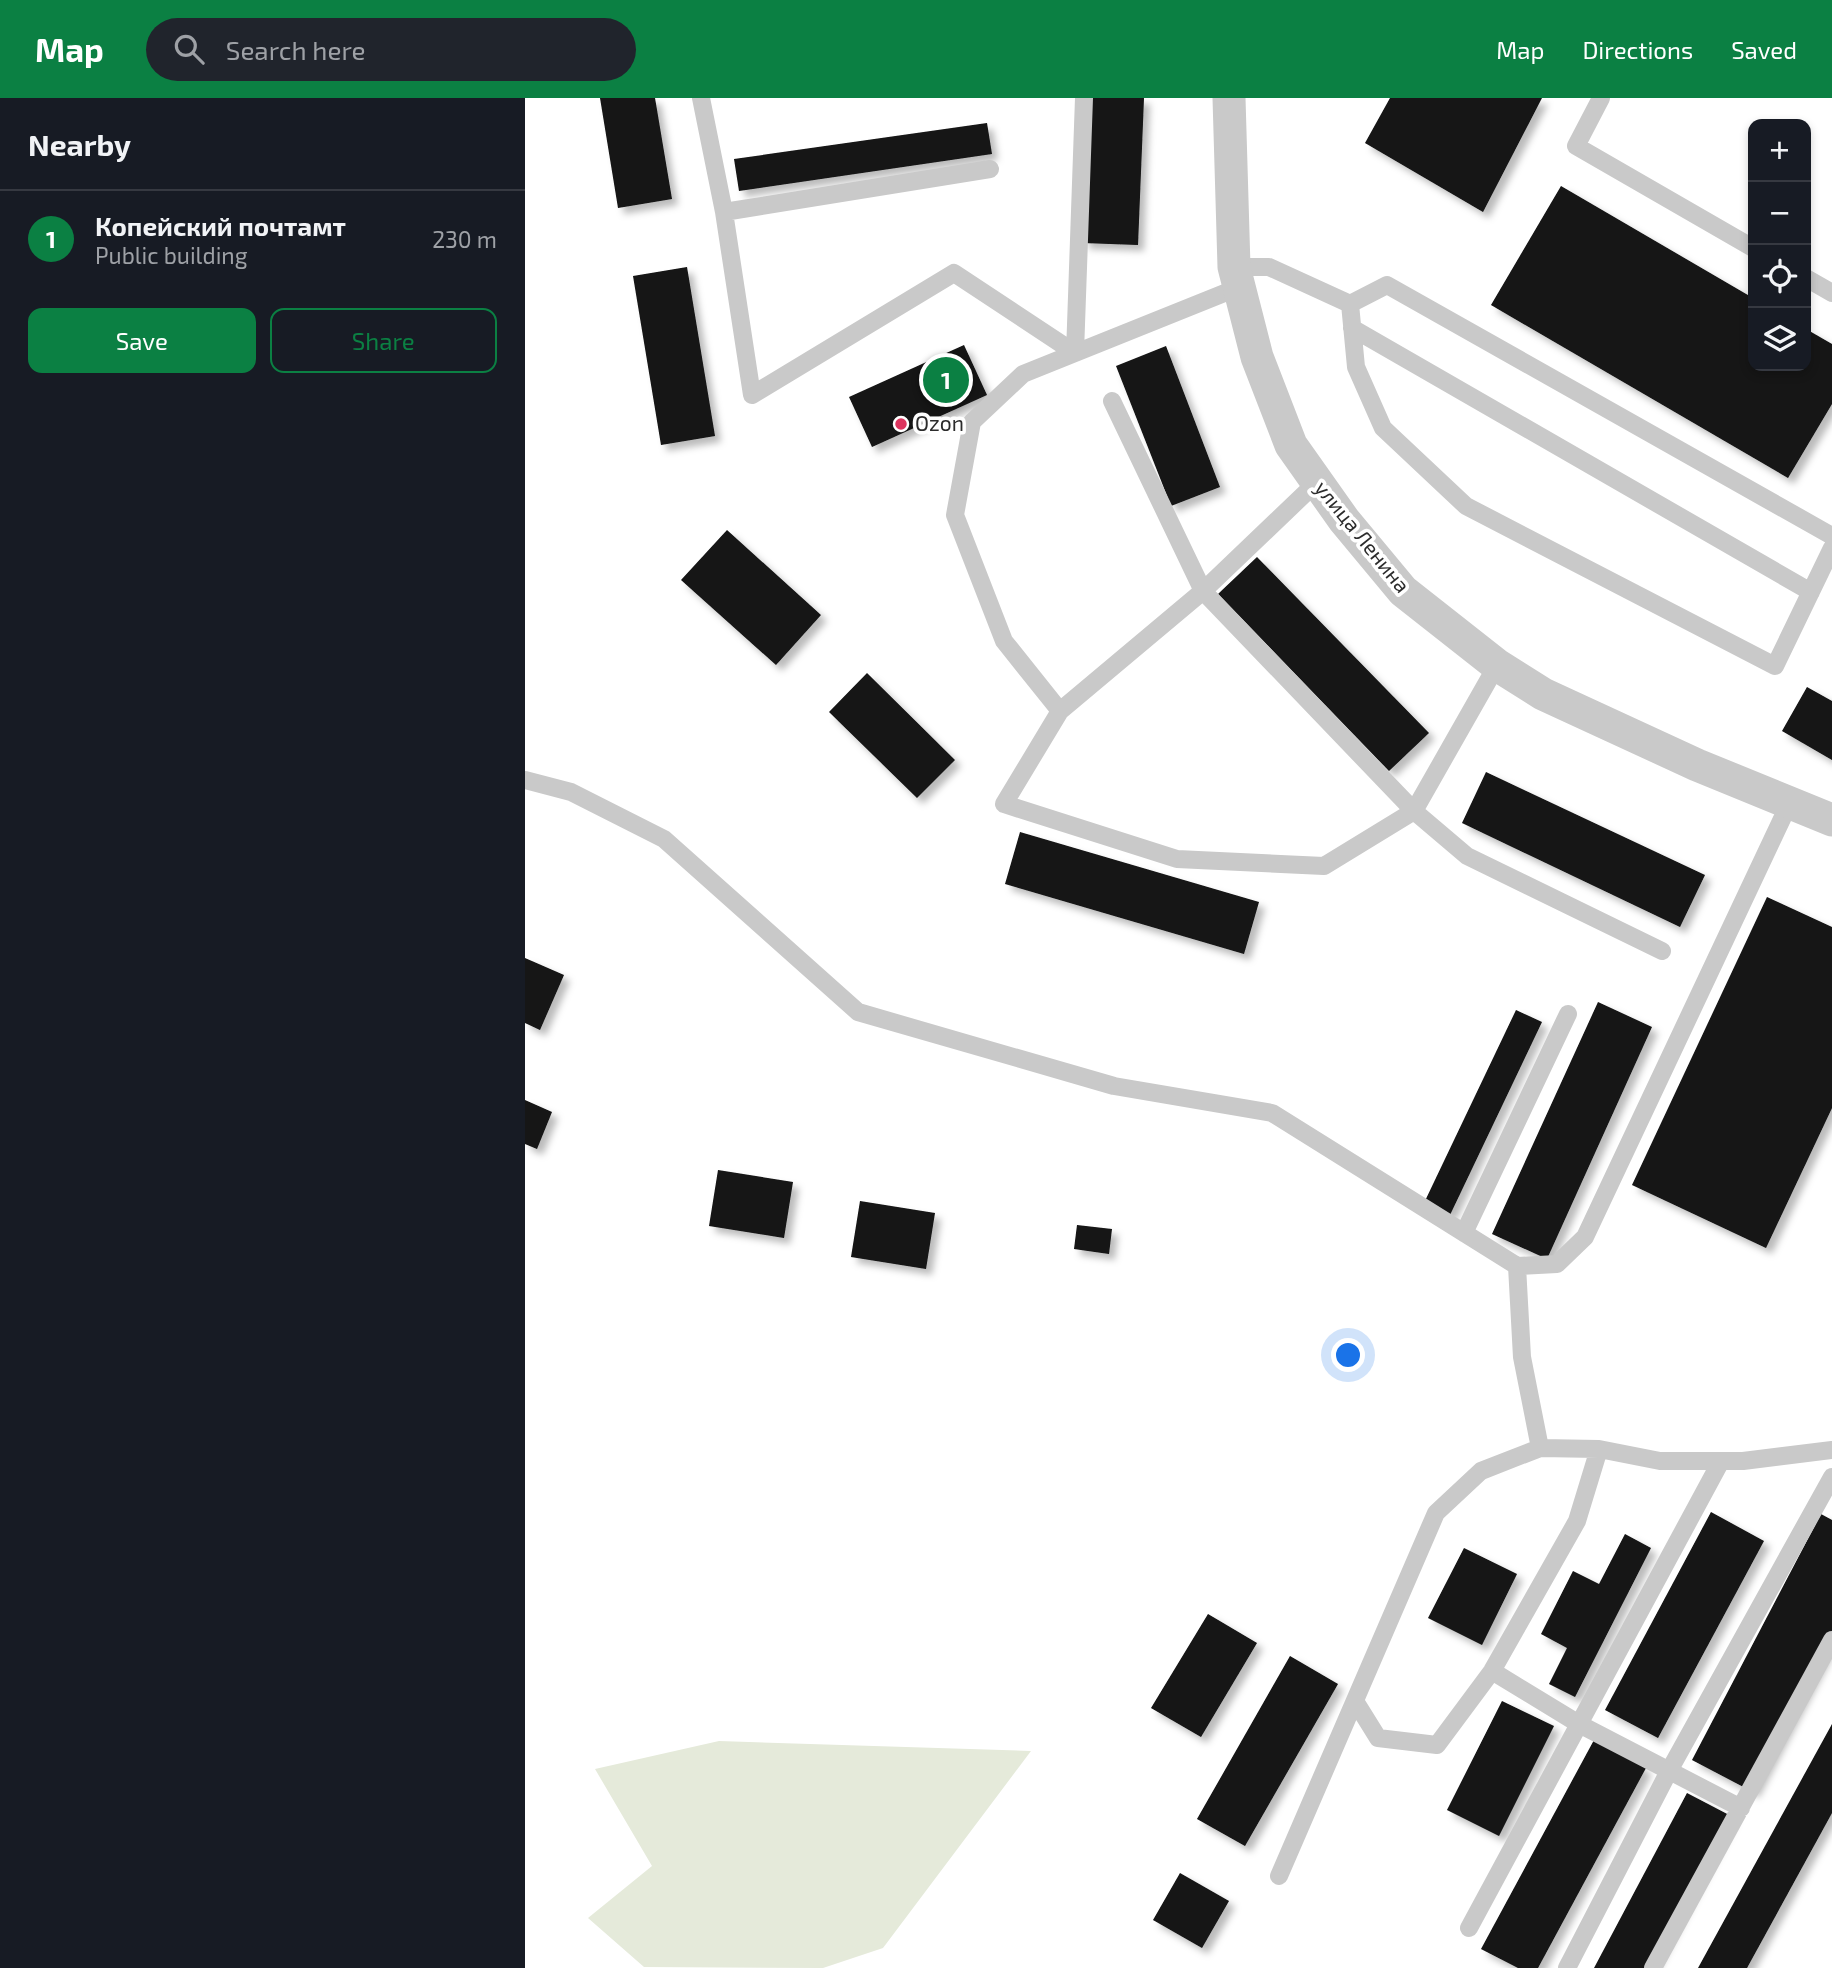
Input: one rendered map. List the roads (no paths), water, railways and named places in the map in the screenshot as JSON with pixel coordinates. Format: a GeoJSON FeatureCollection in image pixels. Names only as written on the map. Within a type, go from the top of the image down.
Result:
{"type":"FeatureCollection","features":[{"type":"Feature","properties":{"kind":"street","name":"улица Ленина"},"geometry":{"type":"LineString","coordinates":[[1229,98],[1235,278],[1257,357],[1291,445],[1344,520],[1403,591],[1497,665],[1543,694],[1697,765],[1832,820]]}},
{"type":"Feature","properties":{"kind":"lane"},"geometry":{"type":"LineString","coordinates":[[701,98],[724,212],[752,395],[954,273],[1075,353]]}},
{"type":"Feature","properties":{"kind":"lane"},"geometry":{"type":"LineString","coordinates":[[1075,353],[1084,98]]}},
{"type":"Feature","properties":{"kind":"lane"},"geometry":{"type":"LineString","coordinates":[[1601,98],[1576,146],[1748,245]]}},
{"type":"Feature","properties":{"kind":"lane"},"geometry":{"type":"LineString","coordinates":[[724,212],[990,169]]}},
{"type":"Feature","properties":{"kind":"lane"},"geometry":{"type":"LineString","coordinates":[[1060,711],[1004,641],[955,515],[972,422],[1023,374],[1075,353],[1235,278],[1269,267],[1350,304]]}},
{"type":"Feature","properties":{"kind":"lane"},"geometry":{"type":"LineString","coordinates":[[1811,281],[1832,293]]}},
{"type":"Feature","properties":{"kind":"lane"},"geometry":{"type":"LineString","coordinates":[[1350,304],[1387,285],[1832,536]]}},
{"type":"Feature","properties":{"kind":"lane"},"geometry":{"type":"LineString","coordinates":[[1350,304],[1356,367],[1383,428],[1466,506],[1775,666],[1832,548]]}},
{"type":"Feature","properties":{"kind":"lane"},"geometry":{"type":"LineString","coordinates":[[1352,328],[1811,592]]}},
{"type":"Feature","properties":{"kind":"lane"},"geometry":{"type":"LineString","coordinates":[[1112,401],[1203,591],[1414,811],[1467,856],[1662,951]]}},
{"type":"Feature","properties":{"kind":"lane"},"geometry":{"type":"LineString","coordinates":[[1317,482],[1203,591],[1060,711],[1004,804],[1177,859],[1324,866],[1414,811],[1497,665]]}},
{"type":"Feature","properties":{"kind":"lane"},"geometry":{"type":"LineString","coordinates":[[525,780],[571,792],[664,839],[858,1012],[1114,1086],[1272,1113],[1517,1265],[1557,1265],[1585,1237],[1790,802]]}},
{"type":"Feature","properties":{"kind":"lane"},"geometry":{"type":"LineString","coordinates":[[1464,1233],[1568,1014]]}},
{"type":"Feature","properties":{"kind":"lane"},"geometry":{"type":"LineString","coordinates":[[1517,1265],[1522,1357],[1540,1448]]}},
{"type":"Feature","properties":{"kind":"lane"},"geometry":{"type":"LineString","coordinates":[[1279,1876],[1436,1513],[1481,1471],[1540,1448],[1599,1449],[1660,1461],[1742,1461],[1832,1450]]}},
{"type":"Feature","properties":{"kind":"lane"},"geometry":{"type":"LineString","coordinates":[[1355,1701],[1378,1738],[1437,1745],[1492,1671],[1577,1521],[1599,1449]]}},
{"type":"Feature","properties":{"kind":"lane"},"geometry":{"type":"LineString","coordinates":[[1469,1928],[1721,1461]]}},
{"type":"Feature","properties":{"kind":"lane"},"geometry":{"type":"LineString","coordinates":[[1567,1968],[1669,1771],[1832,1477]]}},
{"type":"Feature","properties":{"kind":"lane"},"geometry":{"type":"LineString","coordinates":[[1653,1968],[1832,1640]]}},
{"type":"Feature","properties":{"kind":"lane"},"geometry":{"type":"LineString","coordinates":[[1492,1671],[1579,1724],[1741,1808]]}},
{"type":"Feature","properties":{"kind":"place","name":"Копейский почтамт"},"geometry":{"type":"Point","coordinates":[946,380]}},
{"type":"Feature","properties":{"kind":"place","name":"Ozon"},"geometry":{"type":"Point","coordinates":[901,424]}}]}
